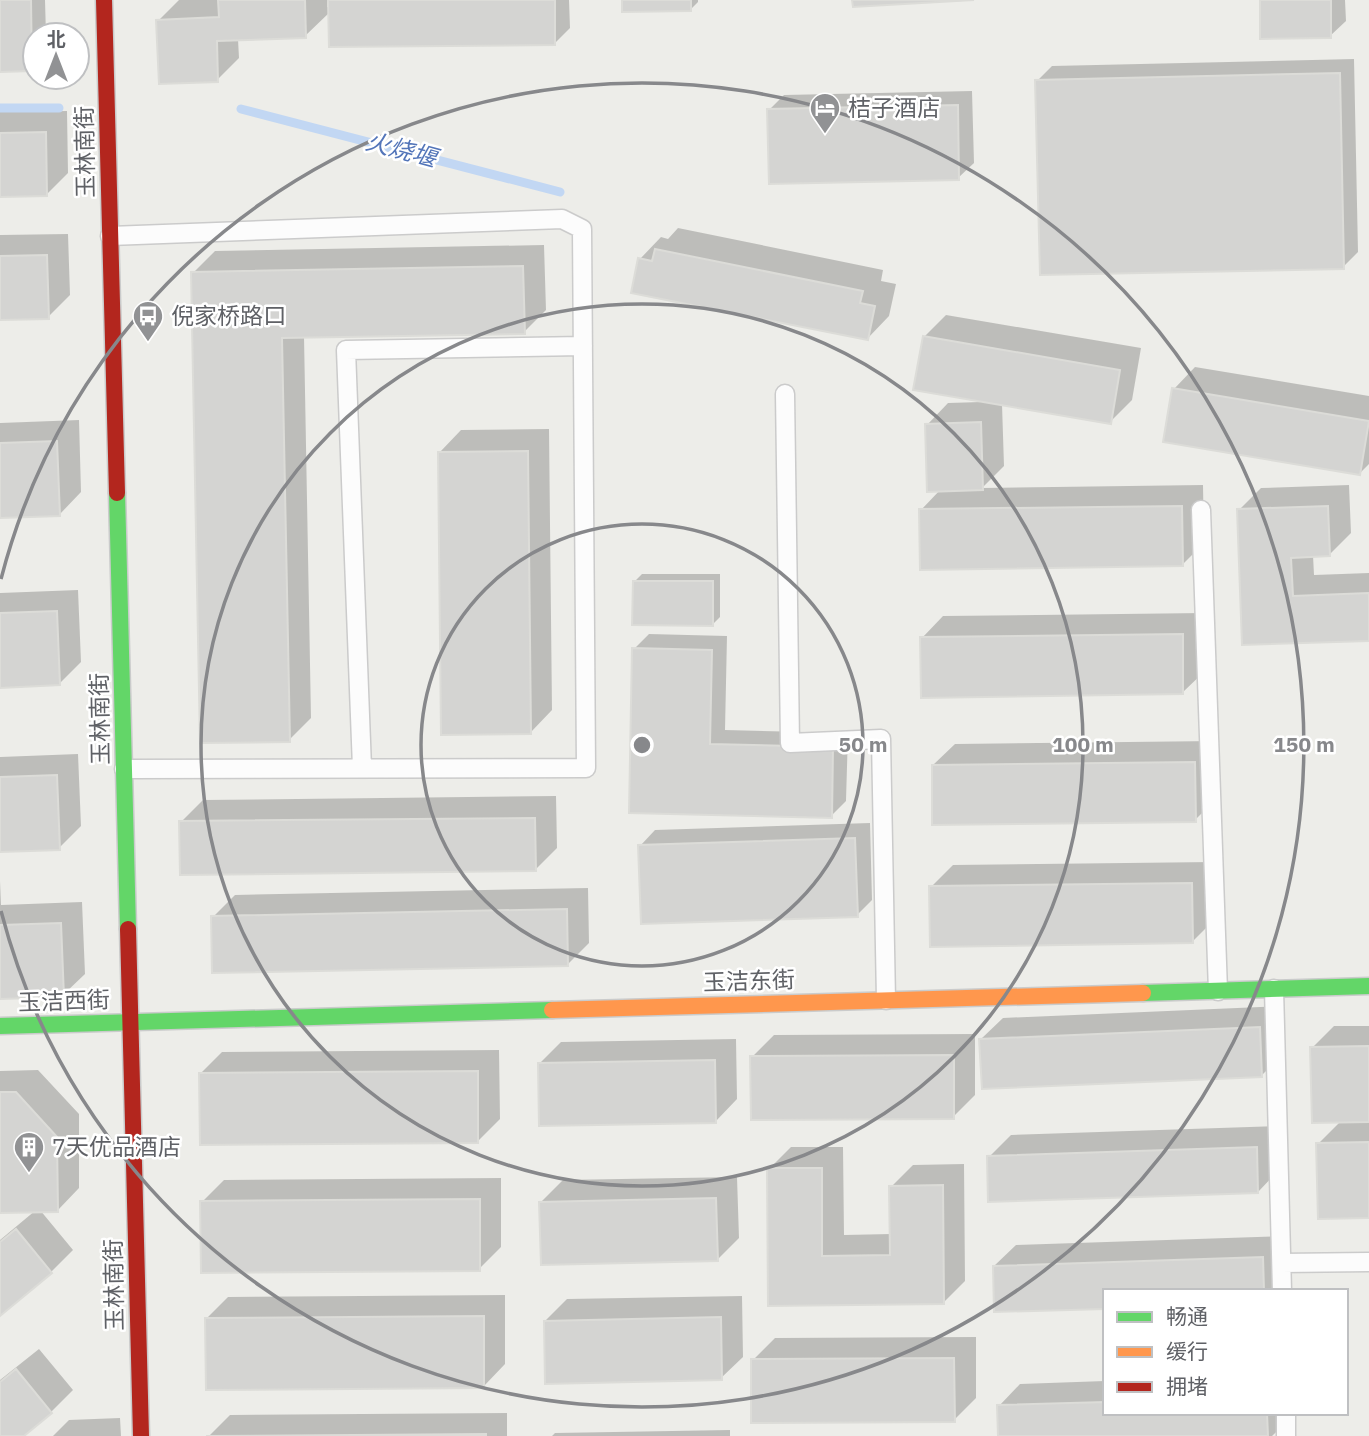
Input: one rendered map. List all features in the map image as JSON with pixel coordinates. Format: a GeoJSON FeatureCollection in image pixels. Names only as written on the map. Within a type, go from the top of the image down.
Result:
{"type":"FeatureCollection","features":[{"type":"Feature","properties":{"kind":"street","name":"玉林南街"},"geometry":{"type":"LineString","coordinates":[[104,0],[141,1436]]}},
{"type":"Feature","properties":{"kind":"street","name":"玉洁东街"},"geometry":{"type":"LineString","coordinates":[[130,1021],[1369,986]]}},
{"type":"Feature","properties":{"kind":"street","name":"玉洁西街"},"geometry":{"type":"LineString","coordinates":[[0,1026],[130,1021]]}},
{"type":"Feature","properties":{"kind":"lane"},"geometry":{"type":"LineString","coordinates":[[110,236],[562,219],[582,229],[586,768],[124,769]]}},
{"type":"Feature","properties":{"kind":"lane"},"geometry":{"type":"LineString","coordinates":[[362,768],[346,350],[583,346]]}},
{"type":"Feature","properties":{"kind":"lane"},"geometry":{"type":"LineString","coordinates":[[785,394],[790,743],[881,739],[886,1000]]}},
{"type":"Feature","properties":{"kind":"lane"},"geometry":{"type":"LineString","coordinates":[[1201,510],[1218,991]]}},
{"type":"Feature","properties":{"kind":"lane"},"geometry":{"type":"LineString","coordinates":[[1274,989],[1282,1289]]}},
{"type":"Feature","properties":{"kind":"lane"},"geometry":{"type":"LineString","coordinates":[[1282,1263],[1369,1262]]}},
{"type":"Feature","properties":{"kind":"lane"},"geometry":{"type":"LineString","coordinates":[[1286,1415],[1286,1436]]}},
{"type":"Feature","properties":{"kind":"building"},"geometry":{"type":"Polygon","coordinates":[[[0,0],[31,0],[31,21],[21,21],[21,71],[0,72],[0,0]]]}},
{"type":"Feature","properties":{"kind":"building"},"geometry":{"type":"Polygon","coordinates":[[[218,0],[305,0],[306,38],[217,41],[218,82],[159,84],[156,20],[219,17],[218,0]]]}},
{"type":"Feature","properties":{"kind":"building"},"geometry":{"type":"Polygon","coordinates":[[[328,0],[555,0],[555,45],[329,47],[328,0]]]}},
{"type":"Feature","properties":{"kind":"building"},"geometry":{"type":"Polygon","coordinates":[[[622,0],[691,0],[691,11],[622,12],[622,0]]]}},
{"type":"Feature","properties":{"kind":"building"},"geometry":{"type":"Polygon","coordinates":[[[852,0],[974,0],[853,7],[852,0]]]}},
{"type":"Feature","properties":{"kind":"building"},"geometry":{"type":"Polygon","coordinates":[[[1260,0],[1331,0],[1331,38],[1260,39],[1260,0]]]}},
{"type":"Feature","properties":{"kind":"building"},"geometry":{"type":"Polygon","coordinates":[[[1340,73],[1344,269],[1040,275],[1035,80],[1340,73]]]}},
{"type":"Feature","properties":{"kind":"building"},"geometry":{"type":"Polygon","coordinates":[[[958,105],[959,180],[769,184],[767,109],[958,105]]]}},
{"type":"Feature","properties":{"kind":"building"},"geometry":{"type":"Polygon","coordinates":[[[46,132],[47,196],[0,197],[0,133],[46,132]]]}},
{"type":"Feature","properties":{"kind":"building"},"geometry":{"type":"Polygon","coordinates":[[[655,249],[863,291],[860,303],[875,306],[868,340],[631,293],[638,258],[652,261],[655,249]]]}},
{"type":"Feature","properties":{"kind":"building"},"geometry":{"type":"Polygon","coordinates":[[[47,255],[49,319],[0,320],[0,256],[47,255]]]}},
{"type":"Feature","properties":{"kind":"building"},"geometry":{"type":"Polygon","coordinates":[[[523,266],[525,334],[282,338],[290,742],[200,743],[191,272],[523,266]]]}},
{"type":"Feature","properties":{"kind":"building"},"geometry":{"type":"Polygon","coordinates":[[[923,336],[1120,370],[1111,424],[913,390],[923,336]]]}},
{"type":"Feature","properties":{"kind":"building"},"geometry":{"type":"Polygon","coordinates":[[[1172,388],[1369,421],[1360,475],[1163,442],[1172,388]]]}},
{"type":"Feature","properties":{"kind":"building"},"geometry":{"type":"Polygon","coordinates":[[[981,422],[983,490],[927,492],[925,424],[981,422]]]}},
{"type":"Feature","properties":{"kind":"building"},"geometry":{"type":"Polygon","coordinates":[[[57,441],[60,516],[0,518],[0,443],[57,441]]]}},
{"type":"Feature","properties":{"kind":"building"},"geometry":{"type":"Polygon","coordinates":[[[528,451],[531,734],[441,735],[438,452],[528,451]]]}},
{"type":"Feature","properties":{"kind":"building"},"geometry":{"type":"Polygon","coordinates":[[[1182,506],[1183,566],[920,570],[919,509],[1182,506]]]}},
{"type":"Feature","properties":{"kind":"building"},"geometry":{"type":"Polygon","coordinates":[[[1328,506],[1330,556],[1291,558],[1293,596],[1369,593],[1369,641],[1242,645],[1237,509],[1328,506]]]}},
{"type":"Feature","properties":{"kind":"building"},"geometry":{"type":"Polygon","coordinates":[[[633,581],[713,581],[713,626],[632,625],[633,581]]]}},
{"type":"Feature","properties":{"kind":"building"},"geometry":{"type":"Polygon","coordinates":[[[57,611],[60,685],[0,688],[0,613],[57,611]]]}},
{"type":"Feature","properties":{"kind":"building"},"geometry":{"type":"Polygon","coordinates":[[[1183,634],[1183,694],[921,698],[920,637],[1183,634]]]}},
{"type":"Feature","properties":{"kind":"building"},"geometry":{"type":"Polygon","coordinates":[[[632,648],[712,650],[710,744],[833,747],[832,818],[629,813],[632,648]]]}},
{"type":"Feature","properties":{"kind":"building"},"geometry":{"type":"Polygon","coordinates":[[[1195,762],[1196,822],[932,825],[932,765],[1195,762]]]}},
{"type":"Feature","properties":{"kind":"building"},"geometry":{"type":"Polygon","coordinates":[[[57,775],[60,850],[0,852],[0,777],[57,775]]]}},
{"type":"Feature","properties":{"kind":"building"},"geometry":{"type":"Polygon","coordinates":[[[535,818],[536,871],[180,875],[179,821],[535,818]]]}},
{"type":"Feature","properties":{"kind":"building"},"geometry":{"type":"Polygon","coordinates":[[[855,838],[858,917],[641,924],[638,845],[855,838]]]}},
{"type":"Feature","properties":{"kind":"building"},"geometry":{"type":"Polygon","coordinates":[[[1192,883],[1193,943],[930,947],[929,886],[1192,883]]]}},
{"type":"Feature","properties":{"kind":"building"},"geometry":{"type":"Polygon","coordinates":[[[567,909],[568,966],[212,973],[211,916],[567,909]]]}},
{"type":"Feature","properties":{"kind":"building"},"geometry":{"type":"Polygon","coordinates":[[[61,923],[64,997],[0,999],[0,925],[61,923]]]}},
{"type":"Feature","properties":{"kind":"building"},"geometry":{"type":"Polygon","coordinates":[[[1260,1027],[1262,1077],[982,1089],[979,1039],[1260,1027]]]}},
{"type":"Feature","properties":{"kind":"building"},"geometry":{"type":"Polygon","coordinates":[[[1369,1046],[1369,1122],[1312,1123],[1310,1047],[1369,1046]]]}},
{"type":"Feature","properties":{"kind":"building"},"geometry":{"type":"Polygon","coordinates":[[[954,1055],[954,1119],[751,1120],[750,1056],[954,1055]]]}},
{"type":"Feature","properties":{"kind":"building"},"geometry":{"type":"Polygon","coordinates":[[[715,1060],[716,1123],[539,1126],[538,1063],[715,1060]]]}},
{"type":"Feature","properties":{"kind":"building"},"geometry":{"type":"Polygon","coordinates":[[[478,1071],[478,1143],[200,1145],[199,1073],[478,1071]]]}},
{"type":"Feature","properties":{"kind":"building","name":"7天优品酒店"},"geometry":{"type":"Polygon","coordinates":[[[0,1092],[16,1092],[57,1137],[58,1212],[0,1213],[0,1092]]]}},
{"type":"Feature","properties":{"kind":"building"},"geometry":{"type":"Polygon","coordinates":[[[1369,1142],[1369,1218],[1318,1219],[1316,1143],[1369,1142]]]}},
{"type":"Feature","properties":{"kind":"building"},"geometry":{"type":"Polygon","coordinates":[[[1257,1147],[1258,1193],[988,1202],[987,1156],[1257,1147]]]}},
{"type":"Feature","properties":{"kind":"building"},"geometry":{"type":"Polygon","coordinates":[[[767,1168],[822,1168],[822,1256],[890,1255],[889,1186],[943,1185],[944,1304],[768,1306],[767,1168]]]}},
{"type":"Feature","properties":{"kind":"building"},"geometry":{"type":"Polygon","coordinates":[[[716,1198],[718,1261],[541,1265],[539,1202],[716,1198]]]}},
{"type":"Feature","properties":{"kind":"building"},"geometry":{"type":"Polygon","coordinates":[[[480,1199],[480,1271],[201,1273],[200,1201],[480,1199]]]}},
{"type":"Feature","properties":{"kind":"building"},"geometry":{"type":"Polygon","coordinates":[[[16,1229],[52,1273],[0,1316],[0,1242],[16,1229]]]}},
{"type":"Feature","properties":{"kind":"building"},"geometry":{"type":"Polygon","coordinates":[[[1263,1257],[1264,1289],[1103,1289],[1103,1309],[994,1312],[993,1266],[1263,1257]]]}},
{"type":"Feature","properties":{"kind":"building"},"geometry":{"type":"Polygon","coordinates":[[[484,1316],[484,1388],[206,1390],[205,1318],[484,1316]]]}},
{"type":"Feature","properties":{"kind":"building"},"geometry":{"type":"Polygon","coordinates":[[[721,1317],[722,1380],[545,1384],[544,1321],[721,1317]]]}},
{"type":"Feature","properties":{"kind":"building"},"geometry":{"type":"Polygon","coordinates":[[[954,1358],[955,1422],[751,1423],[751,1359],[954,1358]]]}},
{"type":"Feature","properties":{"kind":"building"},"geometry":{"type":"Polygon","coordinates":[[[16,1369],[52,1413],[24,1436],[0,1436],[0,1382],[16,1369]]]}},
{"type":"Feature","properties":{"kind":"building"},"geometry":{"type":"Polygon","coordinates":[[[1103,1402],[1103,1415],[1267,1415],[1268,1436],[998,1436],[997,1405],[1103,1402]]]}},
{"type":"Feature","properties":{"kind":"building"},"geometry":{"type":"Polygon","coordinates":[[[486,1434],[486,1436],[206,1436],[486,1434]]]}},
{"type":"Feature","properties":{"kind":"waterway","name":"火烧堰"},"geometry":{"type":"LineString","coordinates":[[0,108],[59,108]]}},
{"type":"Feature","properties":{"kind":"waterway","name":"火烧堰"},"geometry":{"type":"LineString","coordinates":[[241,109],[560,192]]}},
{"type":"Feature","properties":{"kind":"traffic: fast"},"geometry":{"type":"LineString","coordinates":[[117,493],[128,929]]}},
{"type":"Feature","properties":{"kind":"traffic: fast"},"geometry":{"type":"LineString","coordinates":[[1143,993],[1369,986]]}},
{"type":"Feature","properties":{"kind":"traffic: fast"},"geometry":{"type":"LineString","coordinates":[[0,1026],[552,1010]]}},
{"type":"Feature","properties":{"kind":"traffic: slow"},"geometry":{"type":"LineString","coordinates":[[552,1010],[1143,993]]}},
{"type":"Feature","properties":{"kind":"traffic: jam"},"geometry":{"type":"LineString","coordinates":[[104,0],[117,493]]}},
{"type":"Feature","properties":{"kind":"traffic: jam"},"geometry":{"type":"LineString","coordinates":[[128,929],[141,1436]]}},
{"type":"Feature","properties":{"kind":"place","name":"桔子酒店"},"geometry":{"type":"Point","coordinates":[825,135]}},
{"type":"Feature","properties":{"kind":"place","name":"倪家桥路口"},"geometry":{"type":"Point","coordinates":[148,343]}},
{"type":"Feature","properties":{"kind":"place","name":"7天优品酒店"},"geometry":{"type":"Point","coordinates":[29,1174]}}]}
